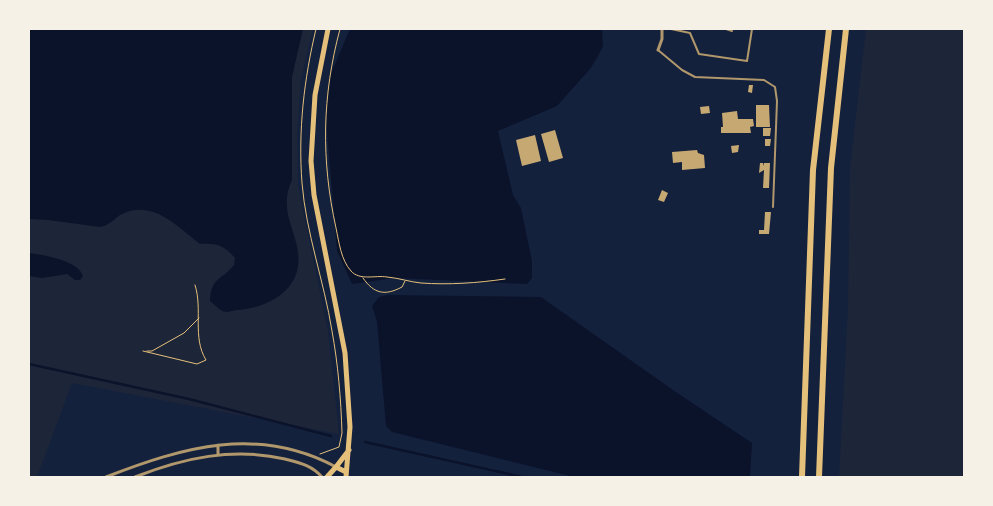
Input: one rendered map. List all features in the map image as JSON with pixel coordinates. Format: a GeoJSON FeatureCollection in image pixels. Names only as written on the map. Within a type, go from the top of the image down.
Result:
{"type":"FeatureCollection","features":[{"type":"Feature","properties":{"kind":"highway"},"geometry":{"type":"LineString","coordinates":[[802,477],[813,170],[829,29]]}},
{"type":"Feature","properties":{"kind":"highway"},"geometry":{"type":"LineString","coordinates":[[819,477],[831,168],[846,29]]}},
{"type":"Feature","properties":{"kind":"main road"},"geometry":{"type":"LineString","coordinates":[[328,29],[315,95],[311,161],[314,195],[345,352],[350,427],[346,475]]}},
{"type":"Feature","properties":{"kind":"main road"},"geometry":{"type":"LineString","coordinates":[[327,477],[349,448]]}},
{"type":"Feature","properties":{"kind":"main road"},"geometry":{"type":"LineString","coordinates":[[336,467],[346,475]]}},
{"type":"Feature","properties":{"kind":"street"},"geometry":{"type":"LineString","coordinates":[[658,50],[662,39],[662,29]]}},
{"type":"Feature","properties":{"kind":"street"},"geometry":{"type":"LineString","coordinates":[[218,445],[218,455]]}},
{"type":"Feature","properties":{"kind":"street"},"geometry":{"type":"LineString","coordinates":[[106,477],[157,457],[197,447],[218,445],[276,447],[315,456],[336,467]]}},
{"type":"Feature","properties":{"kind":"street"},"geometry":{"type":"LineString","coordinates":[[135,477],[180,461],[218,455],[246,454],[275,457],[303,464],[322,477]]}},
{"type":"Feature","properties":{"kind":"lane"},"geometry":{"type":"LineString","coordinates":[[671,29],[690,33],[699,54],[747,61],[752,29]]}},
{"type":"Feature","properties":{"kind":"lane"},"geometry":{"type":"LineString","coordinates":[[726,29],[732,31]]}},
{"type":"Feature","properties":{"kind":"lane"},"geometry":{"type":"LineString","coordinates":[[658,50],[682,70],[695,76],[764,80],[775,87],[777,101],[773,207]]}},
{"type":"Feature","properties":{"kind":"path"},"geometry":{"type":"LineString","coordinates":[[340,29],[327,87],[324,147],[332,214],[343,259],[352,272],[362,277],[374,290],[383,293],[402,287],[406,280]]}},
{"type":"Feature","properties":{"kind":"path"},"geometry":{"type":"LineString","coordinates":[[362,277],[387,277],[454,284],[505,279]]}},
{"type":"Feature","properties":{"kind":"path"},"geometry":{"type":"LineString","coordinates":[[195,285],[200,306],[200,349],[206,360],[197,364],[143,351],[152,351],[175,339],[193,327],[199,317]]}},
{"type":"Feature","properties":{"kind":"path"},"geometry":{"type":"LineString","coordinates":[[341,442],[342,433]]}},
{"type":"Feature","properties":{"kind":"shaded area"},"geometry":{"type":"Polygon","coordinates":[[[29,29],[313,29],[301,80],[297,135],[298,186],[328,331],[339,434],[72,383],[37,477],[29,477],[29,29]]]}},
{"type":"Feature","properties":{"kind":"shaded area"},"geometry":{"type":"Polygon","coordinates":[[[29,29],[303,29],[292,77],[292,180],[287,203],[298,255],[298,266],[295,276],[284,292],[267,303],[248,309],[228,312],[222,310],[210,301],[212,288],[234,265],[235,258],[227,250],[219,246],[200,244],[167,219],[148,211],[127,212],[100,227],[29,219],[29,29]]]}},
{"type":"Feature","properties":{"kind":"shaded area"},"geometry":{"type":"Polygon","coordinates":[[[350,29],[602,29],[603,46],[597,58],[590,69],[557,106],[498,131],[513,195],[521,208],[532,261],[532,278],[527,284],[394,278],[352,284],[337,251],[326,120],[330,76],[350,29]]]}},
{"type":"Feature","properties":{"kind":"shaded area"},"geometry":{"type":"Polygon","coordinates":[[[866,29],[964,29],[964,477],[839,477],[848,308],[850,168],[866,29]]]}},
{"type":"Feature","properties":{"kind":"shaded area"},"geometry":{"type":"Polygon","coordinates":[[[29,253],[67,262],[80,271],[83,276],[80,280],[75,280],[67,274],[42,278],[29,276],[29,253]]]}},
{"type":"Feature","properties":{"kind":"shaded area"},"geometry":{"type":"Polygon","coordinates":[[[388,295],[541,297],[752,443],[750,477],[574,477],[392,432],[386,426],[377,322],[372,306],[379,297],[388,295]]]}},
{"type":"Feature","properties":{"kind":"building"},"geometry":{"type":"Polygon","coordinates":[[[749,85],[753,85],[752,93],[748,92],[749,85]]]}},
{"type":"Feature","properties":{"kind":"building"},"geometry":{"type":"Polygon","coordinates":[[[756,105],[769,105],[770,127],[756,127],[756,105]]]}},
{"type":"Feature","properties":{"kind":"building"},"geometry":{"type":"Polygon","coordinates":[[[709,106],[710,113],[701,114],[700,107],[709,106]]]}},
{"type":"Feature","properties":{"kind":"building"},"geometry":{"type":"Polygon","coordinates":[[[737,111],[738,119],[753,119],[754,126],[750,127],[751,133],[721,133],[721,127],[723,127],[722,113],[737,111]]]}},
{"type":"Feature","properties":{"kind":"building"},"geometry":{"type":"Polygon","coordinates":[[[763,128],[771,128],[770,136],[763,136],[763,128]]]}},
{"type":"Feature","properties":{"kind":"building"},"geometry":{"type":"Polygon","coordinates":[[[555,130],[563,158],[549,162],[541,134],[555,130]]]}},
{"type":"Feature","properties":{"kind":"building"},"geometry":{"type":"Polygon","coordinates":[[[535,135],[541,161],[522,166],[516,140],[535,135]]]}},
{"type":"Feature","properties":{"kind":"building"},"geometry":{"type":"Polygon","coordinates":[[[765,139],[771,139],[770,146],[765,146],[765,139]]]}},
{"type":"Feature","properties":{"kind":"building"},"geometry":{"type":"Polygon","coordinates":[[[739,145],[738,152],[732,153],[731,146],[739,145]]]}},
{"type":"Feature","properties":{"kind":"building"},"geometry":{"type":"Polygon","coordinates":[[[697,150],[698,153],[704,155],[705,168],[682,170],[682,162],[673,163],[672,152],[697,150]]]}},
{"type":"Feature","properties":{"kind":"building"},"geometry":{"type":"Polygon","coordinates":[[[760,163],[763,163],[764,166],[764,163],[770,163],[769,188],[763,188],[764,170],[759,173],[760,163]]]}},
{"type":"Feature","properties":{"kind":"building"},"geometry":{"type":"Polygon","coordinates":[[[662,190],[668,193],[664,202],[658,200],[662,190]]]}},
{"type":"Feature","properties":{"kind":"building"},"geometry":{"type":"Polygon","coordinates":[[[765,212],[771,212],[769,234],[759,234],[759,230],[764,230],[765,212]]]}},
{"type":"Feature","properties":{"kind":"waterway"},"geometry":{"type":"LineString","coordinates":[[29,364],[189,399],[331,436]]}},
{"type":"Feature","properties":{"kind":"waterway"},"geometry":{"type":"LineString","coordinates":[[365,442],[522,477]]}}]}
